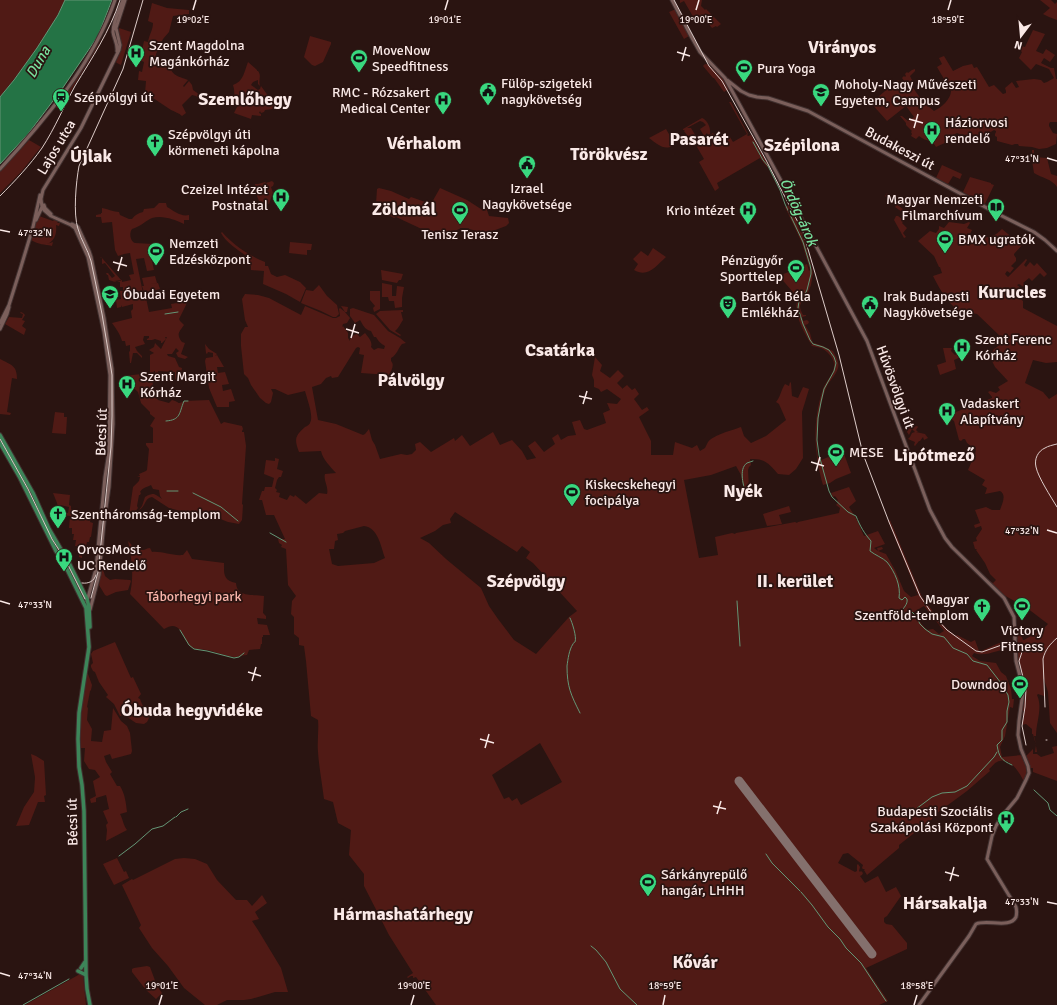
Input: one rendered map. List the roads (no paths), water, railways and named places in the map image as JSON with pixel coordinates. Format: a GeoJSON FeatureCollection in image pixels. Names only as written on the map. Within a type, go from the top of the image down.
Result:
{"type":"FeatureCollection","features":[{"type":"Feature","properties":{"kind":"main road"},"geometry":{"type":"LineString","coordinates":[[0,169],[35,130],[74,79],[101,36],[115,0]]}},
{"type":"Feature","properties":{"kind":"main road"},"geometry":{"type":"LineString","coordinates":[[116,55],[120,46],[116,27],[124,0]]}},
{"type":"Feature","properties":{"kind":"main road"},"geometry":{"type":"LineString","coordinates":[[116,55],[118,47],[113,31],[114,23],[124,0]]}},
{"type":"Feature","properties":{"kind":"main road"},"geometry":{"type":"LineString","coordinates":[[672,0],[690,36],[700,52],[726,79]]}},
{"type":"Feature","properties":{"kind":"main road","name":"Lajos utca"},"geometry":{"type":"LineString","coordinates":[[33,227],[38,199],[82,126],[116,55]]}},
{"type":"Feature","properties":{"kind":"main road","name":"Budakeszi út"},"geometry":{"type":"LineString","coordinates":[[726,79],[741,91],[749,95],[768,98],[808,111],[1034,232],[1057,251]]}},
{"type":"Feature","properties":{"kind":"main road","name":"Hűvösvölgyi út"},"geometry":{"type":"LineString","coordinates":[[726,79],[867,341],[930,510],[950,546],[1004,598],[1014,617],[1016,658],[1023,692],[1018,735],[1029,772],[1017,798],[996,826],[987,857],[1017,910],[1016,917],[1010,922],[981,922],[976,924],[919,1005]]}},
{"type":"Feature","properties":{"kind":"main road","name":"Lajos utca"},"geometry":{"type":"LineString","coordinates":[[42,207],[46,186]]}},
{"type":"Feature","properties":{"kind":"main road"},"geometry":{"type":"LineString","coordinates":[[0,323],[9,305],[33,227],[42,207],[41,197],[43,190]]}},
{"type":"Feature","properties":{"kind":"main road"},"geometry":{"type":"LineString","coordinates":[[43,203],[45,208],[52,215],[77,228]]}},
{"type":"Feature","properties":{"kind":"main road"},"geometry":{"type":"LineString","coordinates":[[42,207],[48,214]]}},
{"type":"Feature","properties":{"kind":"main road"},"geometry":{"type":"LineString","coordinates":[[39,213],[48,214],[77,228]]}},
{"type":"Feature","properties":{"kind":"main road","name":"Bécsi út"},"geometry":{"type":"LineString","coordinates":[[77,228],[90,264],[104,332],[110,375],[109,452],[96,569],[86,608],[89,640]]}},
{"type":"Feature","properties":{"kind":"main road","name":"Bécsi út"},"geometry":{"type":"LineString","coordinates":[[77,228],[90,251],[104,318],[112,375],[112,442],[109,486],[99,575],[91,606],[88,652],[78,713],[79,766],[84,811],[85,961],[90,1005]]}},
{"type":"Feature","properties":{"kind":"main road"},"geometry":{"type":"LineString","coordinates":[[0,329],[8,314],[9,305]]}},
{"type":"Feature","properties":{"kind":"main road"},"geometry":{"type":"LineString","coordinates":[[0,435],[32,491],[49,529],[70,565],[87,600],[89,607],[89,620]]}},
{"type":"Feature","properties":{"kind":"main road"},"geometry":{"type":"LineString","coordinates":[[0,443],[23,485],[52,544],[64,563],[86,608]]}},
{"type":"Feature","properties":{"kind":"main road"},"geometry":{"type":"LineString","coordinates":[[23,485],[28,491],[31,492]]}},
{"type":"Feature","properties":{"kind":"main road"},"geometry":{"type":"LineString","coordinates":[[85,961],[80,970],[86,975]]}},
{"type":"Feature","properties":{"kind":"water","name":"Duna"},"geometry":{"type":"Polygon","coordinates":[[[65,0],[112,0],[98,36],[62,89],[28,134],[0,164],[0,97],[37,48],[58,15],[65,0]]]}},
{"type":"Feature","properties":{"kind":"waterway","name":"Ördög-árok"},"geometry":{"type":"LineString","coordinates":[[753,142],[768,166],[780,190],[803,242],[810,265],[811,274],[807,290],[799,301],[798,308],[803,324],[813,344],[829,350],[836,363],[834,371],[824,389],[818,418],[817,440],[819,455],[829,491],[832,497],[848,512],[856,516],[862,529],[871,541],[870,551],[887,562],[893,570],[897,579],[899,598],[902,600],[905,597],[907,599],[907,603],[902,612],[906,614],[911,611],[916,616],[920,624],[932,634],[944,637],[953,648],[967,654],[973,661],[987,665],[1001,683],[1008,695],[1009,702],[1007,722],[1002,730],[1002,740],[997,745],[1001,758],[1012,765]]}},
{"type":"Feature","properties":{"kind":"waterway"},"geometry":{"type":"LineString","coordinates":[[165,314],[178,312]]}},
{"type":"Feature","properties":{"kind":"waterway"},"geometry":{"type":"LineString","coordinates":[[166,421],[177,417],[184,401],[188,401]]}},
{"type":"Feature","properties":{"kind":"waterway"},"geometry":{"type":"LineString","coordinates":[[746,495],[742,478],[743,469],[747,463],[753,461]]}},
{"type":"Feature","properties":{"kind":"waterway"},"geometry":{"type":"LineString","coordinates":[[167,491],[178,491]]}},
{"type":"Feature","properties":{"kind":"waterway"},"geometry":{"type":"LineString","coordinates":[[193,493],[221,507],[238,521]]}},
{"type":"Feature","properties":{"kind":"waterway"},"geometry":{"type":"LineString","coordinates":[[270,533],[286,542]]}},
{"type":"Feature","properties":{"kind":"waterway"},"geometry":{"type":"LineString","coordinates":[[737,601],[740,646]]}},
{"type":"Feature","properties":{"kind":"waterway"},"geometry":{"type":"LineString","coordinates":[[570,618],[574,630],[575,642],[573,643],[568,658],[568,680],[572,696],[580,713]]}},
{"type":"Feature","properties":{"kind":"waterway"},"geometry":{"type":"LineString","coordinates":[[180,630],[189,645],[194,649],[234,658],[239,657],[244,653]]}},
{"type":"Feature","properties":{"kind":"waterway"},"geometry":{"type":"LineString","coordinates":[[916,809],[932,797],[942,793],[955,792],[967,786],[997,752]]}},
{"type":"Feature","properties":{"kind":"waterway","name":"Ördög-árok"},"geometry":{"type":"LineString","coordinates":[[1034,790],[1048,803],[1050,810],[1057,816]]}},
{"type":"Feature","properties":{"kind":"waterway"},"geometry":{"type":"LineString","coordinates":[[176,817],[181,812],[188,809]]}},
{"type":"Feature","properties":{"kind":"waterway"},"geometry":{"type":"LineString","coordinates":[[119,856],[152,829],[163,826],[175,817]]}},
{"type":"Feature","properties":{"kind":"waterway"},"geometry":{"type":"LineString","coordinates":[[766,854],[772,863],[800,891]]}},
{"type":"Feature","properties":{"kind":"waterway"},"geometry":{"type":"LineString","coordinates":[[801,892],[828,927],[861,963],[886,1001]]}},
{"type":"Feature","properties":{"kind":"waterway"},"geometry":{"type":"LineString","coordinates":[[591,946],[606,962],[620,989],[637,1005]]}},
{"type":"Feature","properties":{"kind":"waterway"},"geometry":{"type":"LineString","coordinates":[[23,1005],[69,979]]}},
{"type":"Feature","properties":{"kind":"tram line"},"geometry":{"type":"LineString","coordinates":[[0,196],[17,179],[47,140],[75,86],[106,33],[120,0]]}},
{"type":"Feature","properties":{"kind":"tram line"},"geometry":{"type":"LineString","coordinates":[[91,598],[98,572],[111,447],[112,375],[102,314],[91,261],[76,223],[76,189],[79,166],[123,69],[143,0]]}},
{"type":"Feature","properties":{"kind":"tram line"},"geometry":{"type":"LineString","coordinates":[[674,0],[709,66],[722,81],[766,160],[803,232],[839,355],[863,454],[889,522],[920,596],[933,615],[947,630],[976,651],[982,652],[1010,642],[1021,648],[1022,652],[1019,661],[1026,689],[1022,726],[1026,745]]}},
{"type":"Feature","properties":{"kind":"tram line"},"geometry":{"type":"LineString","coordinates":[[0,439],[28,489],[52,539],[66,561],[85,599]]}},
{"type":"Feature","properties":{"kind":"tram line"},"geometry":{"type":"LineString","coordinates":[[82,583],[91,582],[96,575]]}},
{"type":"Feature","properties":{"kind":"railway"},"geometry":{"type":"LineString","coordinates":[[1057,444],[1043,449],[1036,458],[1037,471],[1057,507]]}},
{"type":"Feature","properties":{"kind":"railway"},"geometry":{"type":"LineString","coordinates":[[1045,707],[1043,659],[1048,647],[1057,638]]}},
{"type":"Feature","properties":{"kind":"place","name":"Szent Magdolna Magánkórház"},"geometry":{"type":"Point","coordinates":[136,68]}},
{"type":"Feature","properties":{"kind":"place","name":"MoveNow Speedfitness"},"geometry":{"type":"Point","coordinates":[359,73]}},
{"type":"Feature","properties":{"kind":"place","name":"Pura Yoga"},"geometry":{"type":"Point","coordinates":[744,83]}},
{"type":"Feature","properties":{"kind":"place","name":"Fülöp-szigeteki nagykövetség"},"geometry":{"type":"Point","coordinates":[488,106]}},
{"type":"Feature","properties":{"kind":"place","name":"Moholy-Nagy Művészeti Egyetem, Campus"},"geometry":{"type":"Point","coordinates":[821,107]}},
{"type":"Feature","properties":{"kind":"place","name":"Szépvölgyi út"},"geometry":{"type":"Point","coordinates":[61,112]}},
{"type":"Feature","properties":{"kind":"place","name":"RMC - Rózsakert Medical Center"},"geometry":{"type":"Point","coordinates":[443,115]}},
{"type":"Feature","properties":{"kind":"place","name":"Háziorvosi rendelő"},"geometry":{"type":"Point","coordinates":[932,145]}},
{"type":"Feature","properties":{"kind":"place","name":"Szépvölgyi úti körmeneti kápolna"},"geometry":{"type":"Point","coordinates":[155,157]}},
{"type":"Feature","properties":{"kind":"place","name":"Izrael Nagykövetsége"},"geometry":{"type":"Point","coordinates":[527,179]}},
{"type":"Feature","properties":{"kind":"place","name":"Czeizel Intézet Postnatal"},"geometry":{"type":"Point","coordinates":[281,212]}},
{"type":"Feature","properties":{"kind":"place","name":"Magyar Nemzeti Filmarchívum"},"geometry":{"type":"Point","coordinates":[996,222]}},
{"type":"Feature","properties":{"kind":"place","name":"Tenisz Terasz"},"geometry":{"type":"Point","coordinates":[460,225]}},
{"type":"Feature","properties":{"kind":"place","name":"Krio intézet"},"geometry":{"type":"Point","coordinates":[748,225]}},
{"type":"Feature","properties":{"kind":"place","name":"BMX ugratók"},"geometry":{"type":"Point","coordinates":[945,254]}},
{"type":"Feature","properties":{"kind":"place","name":"Nemzeti Edzésközpont"},"geometry":{"type":"Point","coordinates":[156,266]}},
{"type":"Feature","properties":{"kind":"place","name":"Pénzügyőr Sporttelep"},"geometry":{"type":"Point","coordinates":[796,283]}},
{"type":"Feature","properties":{"kind":"place","name":"Óbudai Egyetem"},"geometry":{"type":"Point","coordinates":[110,309]}},
{"type":"Feature","properties":{"kind":"place","name":"Bartók Béla Emlékház"},"geometry":{"type":"Point","coordinates":[728,319]}},
{"type":"Feature","properties":{"kind":"place","name":"Irak Budapesti Nagykövetsége"},"geometry":{"type":"Point","coordinates":[870,319]}},
{"type":"Feature","properties":{"kind":"place","name":"Szent Ferenc Kórház"},"geometry":{"type":"Point","coordinates":[962,362]}},
{"type":"Feature","properties":{"kind":"place","name":"Szent Margit Kórház"},"geometry":{"type":"Point","coordinates":[127,399]}},
{"type":"Feature","properties":{"kind":"place","name":"Vadaskert Alapítvány"},"geometry":{"type":"Point","coordinates":[947,426]}},
{"type":"Feature","properties":{"kind":"place","name":"MESE"},"geometry":{"type":"Point","coordinates":[836,467]}},
{"type":"Feature","properties":{"kind":"place","name":"Kiskecskehegyi focipálya"},"geometry":{"type":"Point","coordinates":[572,507]}},
{"type":"Feature","properties":{"kind":"place","name":"Szentháromság-templom"},"geometry":{"type":"Point","coordinates":[58,529]}},
{"type":"Feature","properties":{"kind":"place","name":"OrvosMost UC Rendelő"},"geometry":{"type":"Point","coordinates":[64,572]}},
{"type":"Feature","properties":{"kind":"place","name":"Victory Fitness"},"geometry":{"type":"Point","coordinates":[1022,621]}},
{"type":"Feature","properties":{"kind":"place","name":"Magyar Szentföld-templom"},"geometry":{"type":"Point","coordinates":[982,622]}},
{"type":"Feature","properties":{"kind":"place","name":"Downdog"},"geometry":{"type":"Point","coordinates":[1020,699]}},
{"type":"Feature","properties":{"kind":"place","name":"Budapesti Szociális Szakápolási Központ"},"geometry":{"type":"Point","coordinates":[1006,834]}},
{"type":"Feature","properties":{"kind":"place","name":"Sárkányrepülő hangár, LHHH"},"geometry":{"type":"Point","coordinates":[648,897]}},
{"type":"Feature","properties":{"kind":"district","name":"Virányos"},"geometry":{"type":"Point","coordinates":[842,47]}},
{"type":"Feature","properties":{"kind":"district","name":"Szemlőhegy"},"geometry":{"type":"Point","coordinates":[245,99]}},
{"type":"Feature","properties":{"kind":"district","name":"Pasarét"},"geometry":{"type":"Point","coordinates":[699,139]}},
{"type":"Feature","properties":{"kind":"district","name":"Vérhalom"},"geometry":{"type":"Point","coordinates":[424,143]}},
{"type":"Feature","properties":{"kind":"district","name":"Szépilona"},"geometry":{"type":"Point","coordinates":[802,145]}},
{"type":"Feature","properties":{"kind":"district","name":"Törökvész"},"geometry":{"type":"Point","coordinates":[609,154]}},
{"type":"Feature","properties":{"kind":"district","name":"Újlak"},"geometry":{"type":"Point","coordinates":[91,156]}},
{"type":"Feature","properties":{"kind":"district","name":"Zöldmál"},"geometry":{"type":"Point","coordinates":[404,209]}},
{"type":"Feature","properties":{"kind":"district","name":"Kurucles"},"geometry":{"type":"Point","coordinates":[1012,292]}},
{"type":"Feature","properties":{"kind":"district","name":"Csatárka"},"geometry":{"type":"Point","coordinates":[560,350]}},
{"type":"Feature","properties":{"kind":"district","name":"Pálvölgy"},"geometry":{"type":"Point","coordinates":[411,380]}},
{"type":"Feature","properties":{"kind":"district","name":"Lipótmező"},"geometry":{"type":"Point","coordinates":[934,455]}},
{"type":"Feature","properties":{"kind":"district","name":"Nyék"},"geometry":{"type":"Point","coordinates":[743,491]}},
{"type":"Feature","properties":{"kind":"district","name":"Szépvölgy"},"geometry":{"type":"Point","coordinates":[526,581]}},
{"type":"Feature","properties":{"kind":"district","name":"II. kerület"},"geometry":{"type":"Point","coordinates":[795,581]}},
{"type":"Feature","properties":{"kind":"district","name":"Óbuda hegyvidéke"},"geometry":{"type":"Point","coordinates":[192,710]}},
{"type":"Feature","properties":{"kind":"district","name":"Hársakalja"},"geometry":{"type":"Point","coordinates":[945,903]}},
{"type":"Feature","properties":{"kind":"district","name":"Hármashatárhegy"},"geometry":{"type":"Point","coordinates":[403,914]}},
{"type":"Feature","properties":{"kind":"district","name":"Kővár"},"geometry":{"type":"Point","coordinates":[695,962]}},
{"type":"Feature","properties":{"kind":"park label","name":"Táborhegyi park"},"geometry":{"type":"Point","coordinates":[194,596]}}]}
